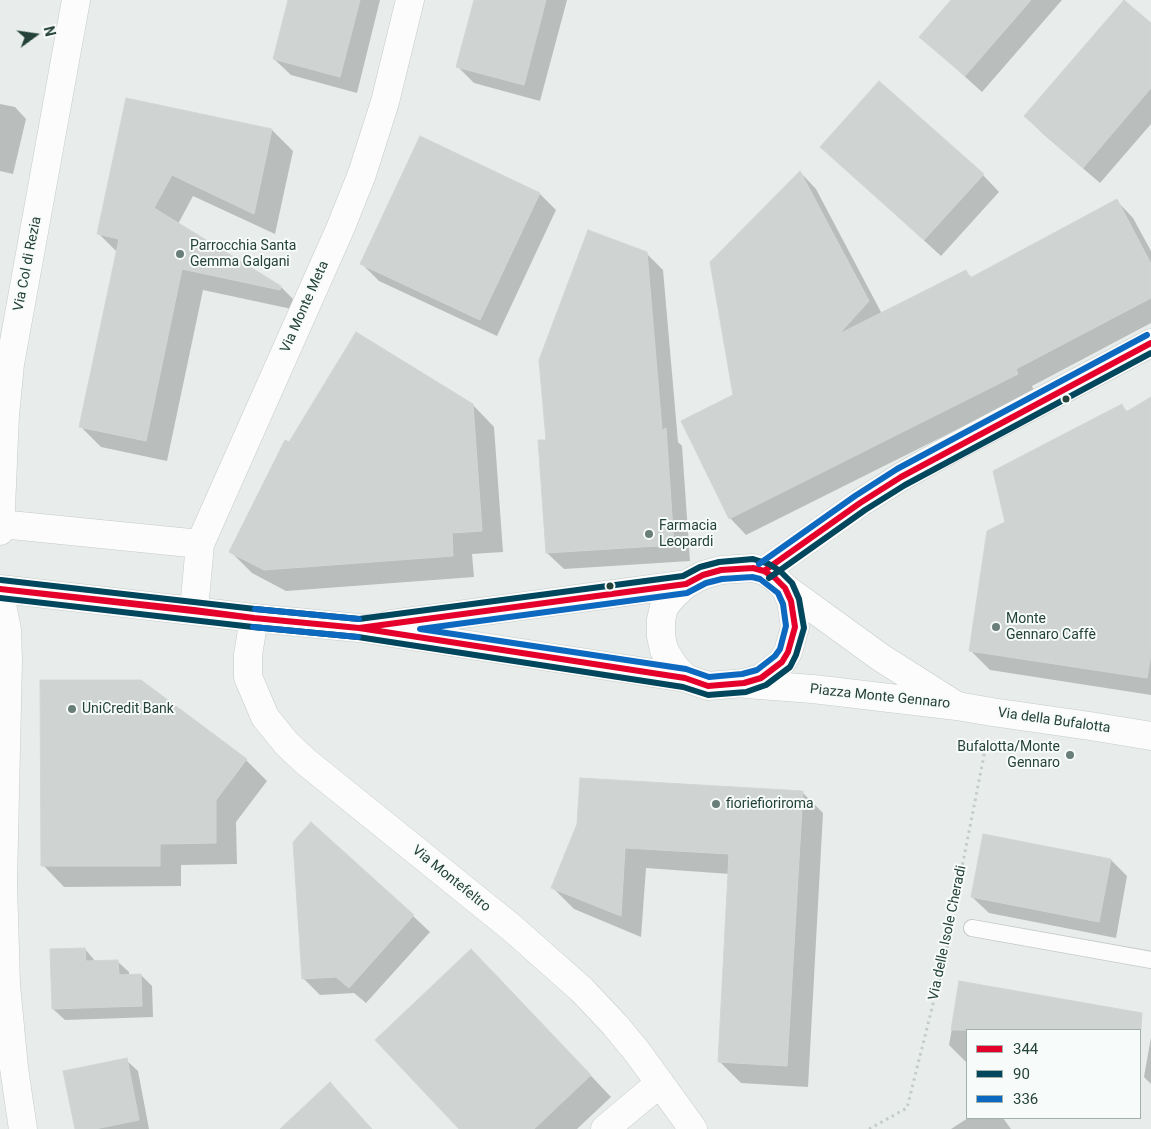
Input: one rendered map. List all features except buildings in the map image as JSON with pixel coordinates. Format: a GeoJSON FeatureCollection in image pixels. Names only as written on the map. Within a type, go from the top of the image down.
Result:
{"type":"FeatureCollection","features":[{"type":"Feature","properties":{"kind":"street","name":"Via Col di Rezia"},"geometry":{"type":"LineString","coordinates":[[0,531],[6,415],[15,332],[34,237],[76,0]]}},
{"type":"Feature","properties":{"kind":"street","name":"Via Monte Meta"},"geometry":{"type":"LineString","coordinates":[[194,610],[200,544],[340,229],[362,174],[385,102],[410,0]]}},
{"type":"Feature","properties":{"kind":"street"},"geometry":{"type":"LineString","coordinates":[[685,678],[674,666],[664,650],[661,636],[661,620],[664,607],[686,584],[703,575],[721,570],[742,568],[764,571],[901,477],[1151,343]]}},
{"type":"Feature","properties":{"kind":"street"},"geometry":{"type":"LineString","coordinates":[[0,524],[200,544]]}},
{"type":"Feature","properties":{"kind":"street","name":"Piazza Monte Gennaro"},"geometry":{"type":"LineString","coordinates":[[764,571],[880,657],[957,706]]}},
{"type":"Feature","properties":{"kind":"street"},"geometry":{"type":"LineString","coordinates":[[0,589],[359,628],[686,584]]}},
{"type":"Feature","properties":{"kind":"street","name":"Piazza Monte Gennaro"},"geometry":{"type":"LineString","coordinates":[[744,683],[761,678],[773,670],[782,662],[788,652],[795,627],[791,601],[785,588]]}},
{"type":"Feature","properties":{"kind":"street"},"geometry":{"type":"LineString","coordinates":[[0,594],[7,630],[8,659],[3,883],[6,985],[14,1068],[23,1129]]}},
{"type":"Feature","properties":{"kind":"street","name":"Via Montefeltro"},"geometry":{"type":"LineString","coordinates":[[254,618],[248,655],[248,677],[265,717],[286,743],[312,767],[512,928],[582,990],[615,1025],[693,1129]]}},
{"type":"Feature","properties":{"kind":"street","name":"Piazza Monte Gennaro"},"geometry":{"type":"LineString","coordinates":[[359,628],[685,678],[708,686],[744,683],[957,706]]}},
{"type":"Feature","properties":{"kind":"street","name":"Via della Bufalotta"},"geometry":{"type":"LineString","coordinates":[[957,706],[1151,736]]}},
{"type":"Feature","properties":{"kind":"street"},"geometry":{"type":"LineString","coordinates":[[605,1129],[660,1083]]}},
{"type":"Feature","properties":{"kind":"lane"},"geometry":{"type":"LineString","coordinates":[[972,928],[1151,960]]}},
{"type":"Feature","properties":{"kind":"path","name":"Via delle Isole Cheradi"},"geometry":{"type":"LineString","coordinates":[[955,907],[992,712]]}},
{"type":"Feature","properties":{"kind":"path","name":"Via delle Isole Cheradi"},"geometry":{"type":"LineString","coordinates":[[868,1129],[908,1108],[949,936]]}},
{"type":"Feature","properties":{"kind":"transit line","name":"336"},"geometry":{"type":"LineString","coordinates":[[759,564],[855,496],[897,469],[1147,335]]}},
{"type":"Feature","properties":{"kind":"transit line","name":"344"},"geometry":{"type":"LineString","coordinates":[[764,571],[860,503],[901,477],[1151,343]]}},
{"type":"Feature","properties":{"kind":"transit line","name":"90"},"geometry":{"type":"LineString","coordinates":[[769,578],[865,510],[905,485],[1151,353]]}},
{"type":"Feature","properties":{"kind":"transit line","name":"90"},"geometry":{"type":"LineString","coordinates":[[0,598],[358,637],[683,687],[708,695],[746,692],[766,685],[790,667],[796,655],[804,628],[799,599],[792,583],[780,571],[769,564],[753,559],[719,562],[700,567],[683,576],[359,619],[1,580]]}},
{"type":"Feature","properties":{"kind":"transit line","name":"344"},"geometry":{"type":"LineString","coordinates":[[753,568],[764,571],[785,588],[791,601],[795,627],[788,652],[782,662],[761,678],[744,683],[708,686],[685,678],[359,628],[686,584],[703,575],[721,570],[753,568]]}},
{"type":"Feature","properties":{"kind":"transit line","name":"336"},"geometry":{"type":"LineString","coordinates":[[752,577],[760,579],[778,593],[783,604],[786,626],[780,649],[775,656],[757,670],[742,674],[709,677],[686,669],[420,629],[687,593],[706,583],[722,579],[752,577]]}},
{"type":"Feature","properties":{"kind":"transit line","name":"344"},"geometry":{"type":"LineString","coordinates":[[0,589],[194,610],[254,618],[0,589]]}},
{"type":"Feature","properties":{"kind":"transit line","name":"336"},"geometry":{"type":"LineString","coordinates":[[255,609],[359,619]]}},
{"type":"Feature","properties":{"kind":"transit line","name":"344"},"geometry":{"type":"LineString","coordinates":[[254,618],[359,628]]}},
{"type":"Feature","properties":{"kind":"transit line","name":"336"},"geometry":{"type":"LineString","coordinates":[[253,627],[358,637]]}},
{"type":"Feature","properties":{"kind":"place","name":"Parrocchia Santa Gemma Galgani"},"geometry":{"type":"Point","coordinates":[180,254]}},
{"type":"Feature","properties":{"kind":"place","name":"Farmacia Leopardi"},"geometry":{"type":"Point","coordinates":[649,534]}},
{"type":"Feature","properties":{"kind":"place","name":"Monte Gennaro Caffè"},"geometry":{"type":"Point","coordinates":[996,627]}},
{"type":"Feature","properties":{"kind":"place","name":"UniCredit Bank"},"geometry":{"type":"Point","coordinates":[72,709]}},
{"type":"Feature","properties":{"kind":"place","name":"Bufalotta/Monte Gennaro"},"geometry":{"type":"Point","coordinates":[1070,755]}},
{"type":"Feature","properties":{"kind":"place","name":"fioriefioriroma"},"geometry":{"type":"Point","coordinates":[716,804]}}]}
